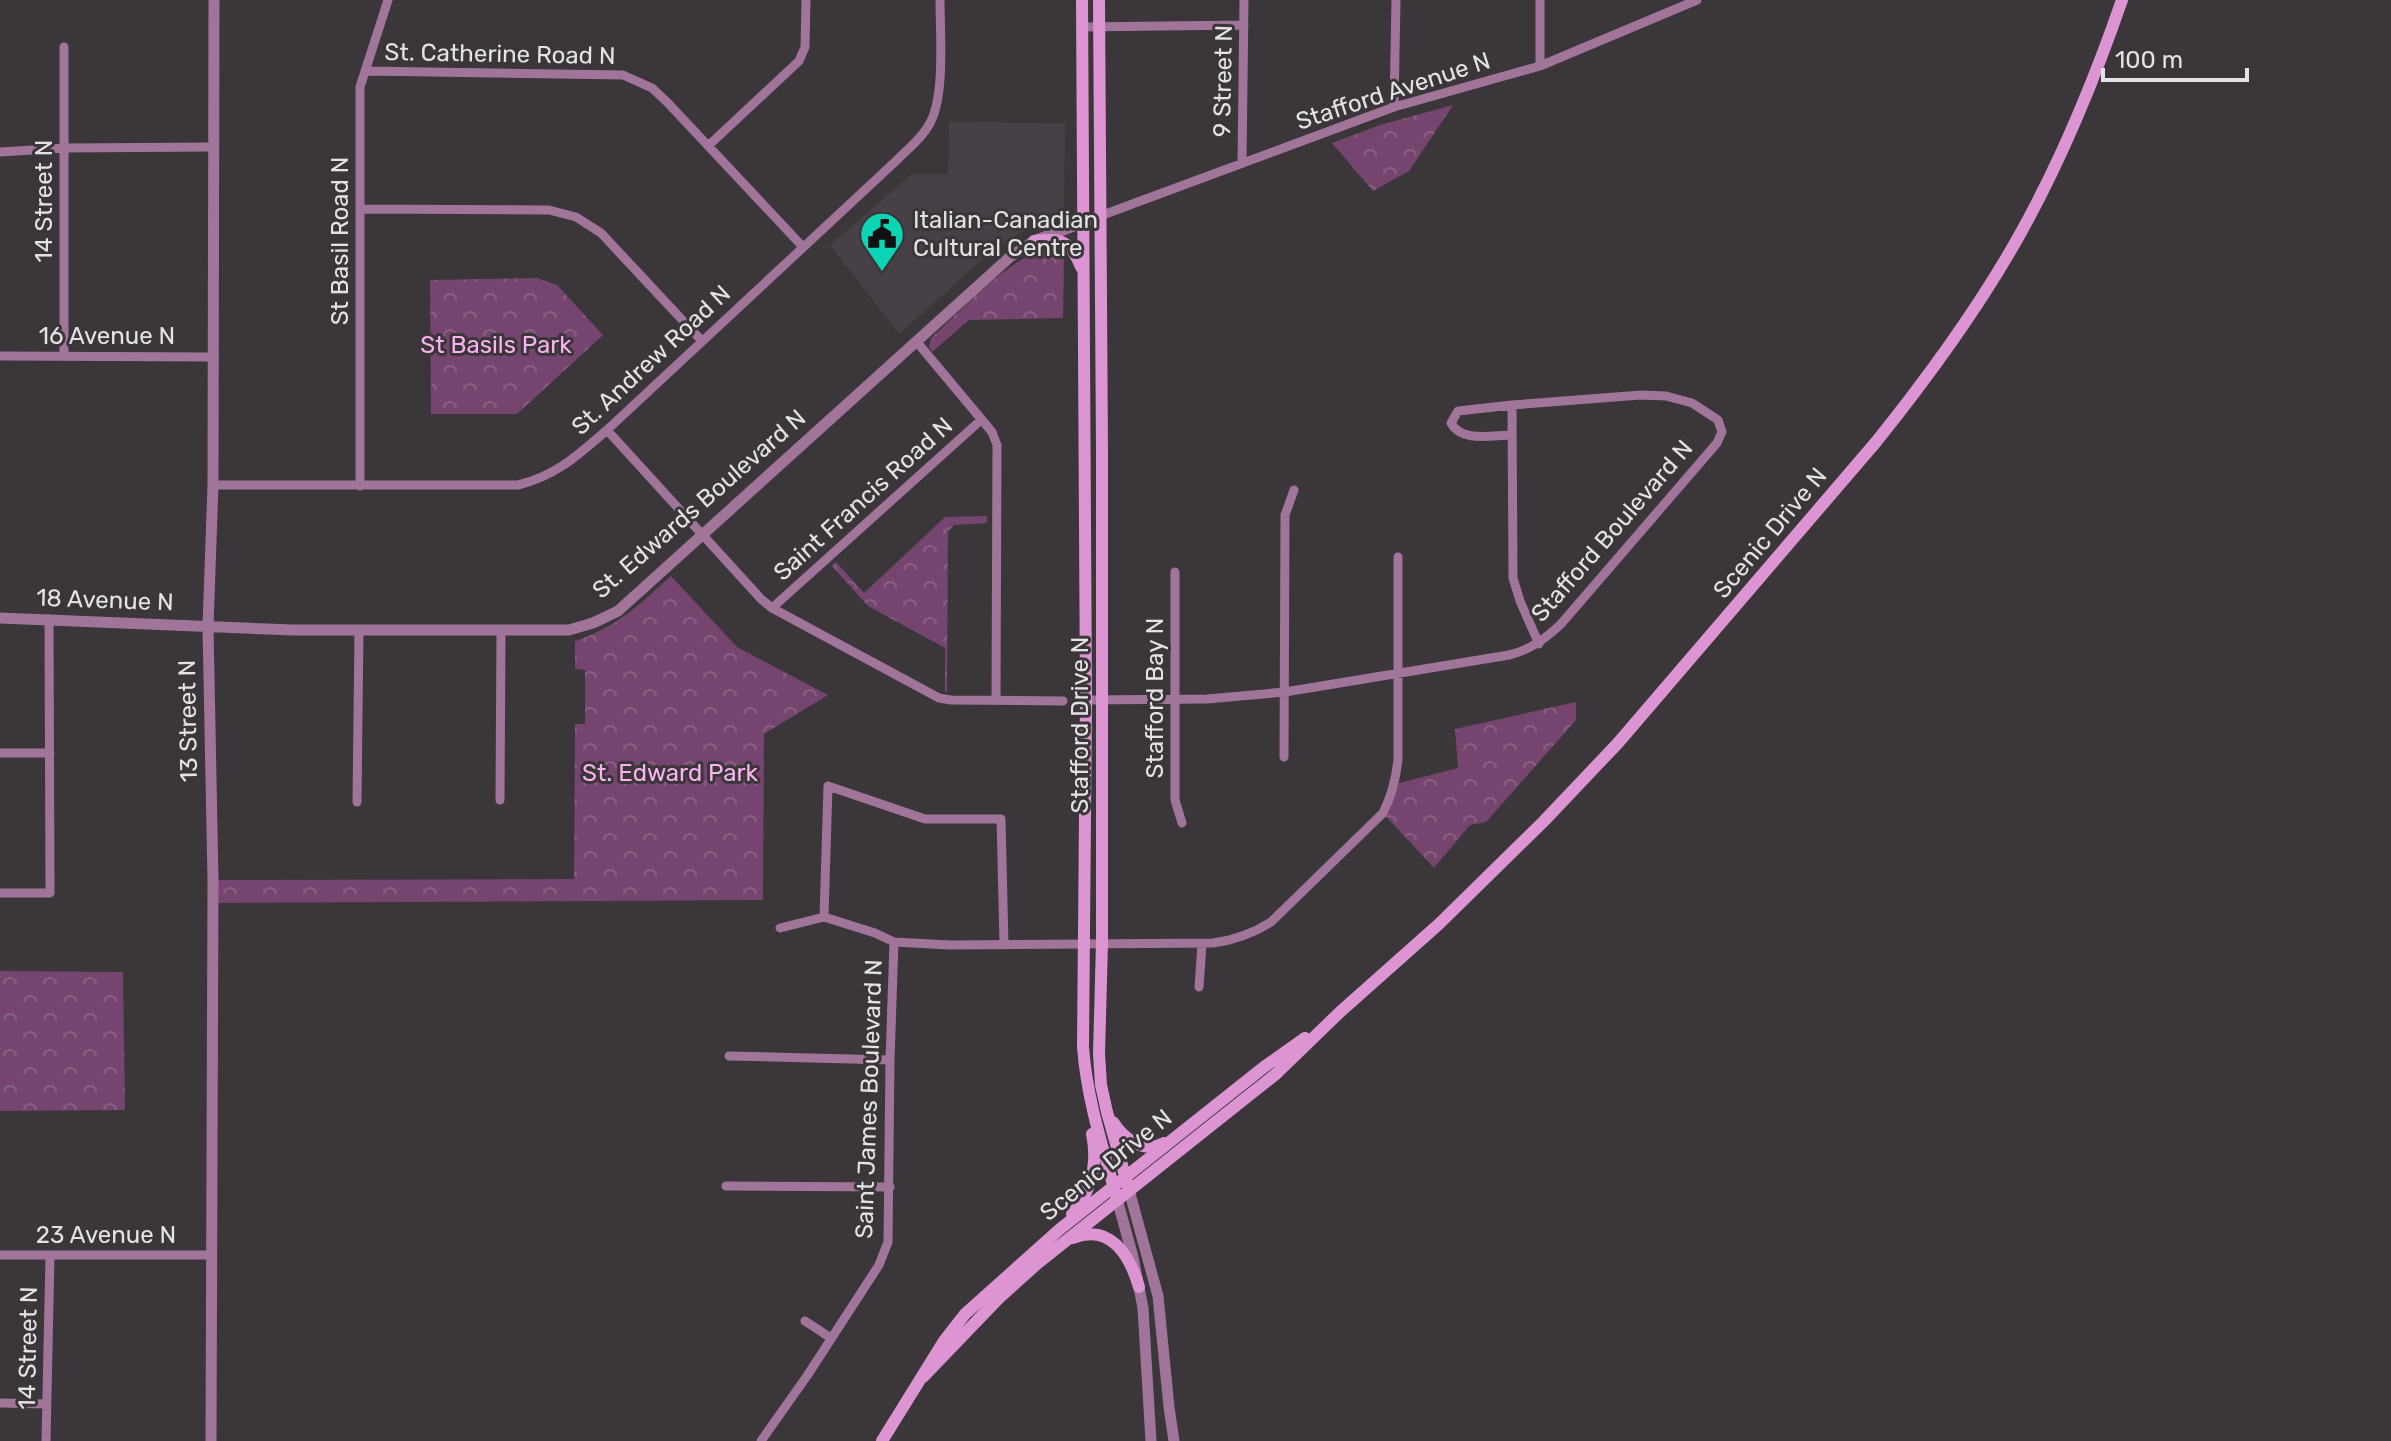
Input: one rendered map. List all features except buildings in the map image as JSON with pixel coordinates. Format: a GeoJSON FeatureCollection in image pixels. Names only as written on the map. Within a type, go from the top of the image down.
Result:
{"type":"FeatureCollection","features":[{"type":"Feature","properties":{"kind":"main road","name":"Stafford Drive N"},"geometry":{"type":"LineString","coordinates":[[1082,0],[1086,700],[1083,1047],[1086,1085],[1116,1193]]}},
{"type":"Feature","properties":{"kind":"main road","name":"Stafford Drive N"},"geometry":{"type":"LineString","coordinates":[[1099,0],[1100,1069],[1107,1112],[1127,1184]]}},
{"type":"Feature","properties":{"kind":"main road","name":"Scenic Drive N"},"geometry":{"type":"LineString","coordinates":[[882,1441],[944,1341],[965,1314],[1127,1184],[1276,1074],[1439,924],[1618,743],[1751,590],[1911,399],[1972,312],[2019,235],[2071,131],[2122,0]]}},
{"type":"Feature","properties":{"kind":"main road"},"geometry":{"type":"LineString","coordinates":[[1034,241],[1060,241],[1069,246],[1083,273]]}},
{"type":"Feature","properties":{"kind":"main road","name":"Scenic Drive N"},"geometry":{"type":"LineString","coordinates":[[1127,1184],[1178,1136],[1264,1067],[1340,1012]]}},
{"type":"Feature","properties":{"kind":"main road"},"geometry":{"type":"LineString","coordinates":[[1061,1235],[1091,1180],[1095,1161],[1092,1111]]}},
{"type":"Feature","properties":{"kind":"main road"},"geometry":{"type":"LineString","coordinates":[[1107,1112],[1124,1136],[1137,1144],[1159,1146],[1178,1136]]}},
{"type":"Feature","properties":{"kind":"main road"},"geometry":{"type":"LineString","coordinates":[[1061,1235],[1089,1234],[1113,1242],[1127,1255],[1139,1287]]}},
{"type":"Feature","properties":{"kind":"street","name":"13 Street N"},"geometry":{"type":"LineString","coordinates":[[211,1441],[213,880],[208,626],[213,485],[214,0]]}},
{"type":"Feature","properties":{"kind":"street","name":"St Basil Road N"},"geometry":{"type":"LineString","coordinates":[[360,486],[360,87],[388,0]]}},
{"type":"Feature","properties":{"kind":"street"},"geometry":{"type":"LineString","coordinates":[[708,146],[799,61],[805,47],[806,0]]}},
{"type":"Feature","properties":{"kind":"street","name":"St. Andrew Road N"},"geometry":{"type":"LineString","coordinates":[[213,485],[518,485],[540,480],[559,469],[607,430],[897,160],[931,123],[939,80],[940,0]]}},
{"type":"Feature","properties":{"kind":"street","name":"9 Street N"},"geometry":{"type":"LineString","coordinates":[[1242,163],[1244,0]]}},
{"type":"Feature","properties":{"kind":"street"},"geometry":{"type":"LineString","coordinates":[[1394,107],[1396,0]]}},
{"type":"Feature","properties":{"kind":"street"},"geometry":{"type":"LineString","coordinates":[[1540,0],[1540,66]]}},
{"type":"Feature","properties":{"kind":"street","name":"Stafford Avenue N"},"geometry":{"type":"LineString","coordinates":[[1100,216],[1394,107],[1540,66],[1697,0]]}},
{"type":"Feature","properties":{"kind":"street"},"geometry":{"type":"LineString","coordinates":[[1082,27],[1244,25]]}},
{"type":"Feature","properties":{"kind":"street","name":"14 Street N"},"geometry":{"type":"LineString","coordinates":[[64,47],[64,355]]}},
{"type":"Feature","properties":{"kind":"street","name":"St. Catherine Road N"},"geometry":{"type":"LineString","coordinates":[[366,71],[607,74],[630,77],[662,97],[803,247]]}},
{"type":"Feature","properties":{"kind":"street"},"geometry":{"type":"LineString","coordinates":[[0,152],[64,148],[214,147]]}},
{"type":"Feature","properties":{"kind":"street"},"geometry":{"type":"LineString","coordinates":[[361,209],[549,210],[576,217],[601,233],[701,340]]}},
{"type":"Feature","properties":{"kind":"street","name":"St. Edwards Boulevard N"},"geometry":{"type":"LineString","coordinates":[[208,626],[292,630],[569,630],[606,617],[618,611],[1010,257],[1034,241],[1100,216]]}},
{"type":"Feature","properties":{"kind":"street"},"geometry":{"type":"LineString","coordinates":[[916,341],[992,432],[997,445],[996,700]]}},
{"type":"Feature","properties":{"kind":"street","name":"16 Avenue N"},"geometry":{"type":"LineString","coordinates":[[0,356],[214,357]]}},
{"type":"Feature","properties":{"kind":"street","name":"Stafford Boulevard N"},"geometry":{"type":"LineString","coordinates":[[1086,700],[1175,700],[1285,692],[1509,655],[1539,644],[1571,612],[1717,443],[1722,432],[1721,424],[1714,416],[1692,403],[1666,396],[1641,395],[1466,409],[1458,411],[1451,423],[1465,436],[1512,435]]}},
{"type":"Feature","properties":{"kind":"street","name":"Stafford Boulevard N"},"geometry":{"type":"LineString","coordinates":[[1512,405],[1513,578],[1539,644]]}},
{"type":"Feature","properties":{"kind":"street","name":"Saint Francis Road N"},"geometry":{"type":"LineString","coordinates":[[772,608],[981,420]]}},
{"type":"Feature","properties":{"kind":"street"},"geometry":{"type":"LineString","coordinates":[[607,430],[772,608],[939,698],[1063,701]]}},
{"type":"Feature","properties":{"kind":"street"},"geometry":{"type":"LineString","coordinates":[[1284,757],[1285,515],[1294,490]]}},
{"type":"Feature","properties":{"kind":"street"},"geometry":{"type":"LineString","coordinates":[[1398,557],[1398,674]]}},
{"type":"Feature","properties":{"kind":"street","name":"Stafford Bay N"},"geometry":{"type":"LineString","coordinates":[[1175,572],[1175,800],[1182,823]]}},
{"type":"Feature","properties":{"kind":"street","name":"18 Avenue N"},"geometry":{"type":"LineString","coordinates":[[0,618],[208,626]]}},
{"type":"Feature","properties":{"kind":"street"},"geometry":{"type":"LineString","coordinates":[[0,893],[50,893],[49,619]]}},
{"type":"Feature","properties":{"kind":"street"},"geometry":{"type":"LineString","coordinates":[[357,802],[359,630]]}},
{"type":"Feature","properties":{"kind":"street"},"geometry":{"type":"LineString","coordinates":[[500,800],[501,631]]}},
{"type":"Feature","properties":{"kind":"street","name":"Saint James Boulevard N"},"geometry":{"type":"LineString","coordinates":[[824,917],[894,942],[950,945],[1202,944],[1241,938],[1271,922],[1383,813],[1391,797],[1396,772],[1398,674]]}},
{"type":"Feature","properties":{"kind":"street"},"geometry":{"type":"LineString","coordinates":[[0,753],[50,753]]}},
{"type":"Feature","properties":{"kind":"street"},"geometry":{"type":"LineString","coordinates":[[780,928],[824,917],[828,786],[925,819],[1001,819],[1004,945]]}},
{"type":"Feature","properties":{"kind":"street","name":"Saint James Boulevard N"},"geometry":{"type":"LineString","coordinates":[[761,1441],[807,1376],[886,1250],[889,1233],[894,942]]}},
{"type":"Feature","properties":{"kind":"street"},"geometry":{"type":"LineString","coordinates":[[1199,987],[1202,944]]}},
{"type":"Feature","properties":{"kind":"street"},"geometry":{"type":"LineString","coordinates":[[729,1056],[890,1060]]}},
{"type":"Feature","properties":{"kind":"street","name":"Stafford Drive N"},"geometry":{"type":"LineString","coordinates":[[1127,1184],[1158,1296],[1174,1441]]}},
{"type":"Feature","properties":{"kind":"street"},"geometry":{"type":"LineString","coordinates":[[726,1186],[890,1187]]}},
{"type":"Feature","properties":{"kind":"street","name":"Stafford Drive N"},"geometry":{"type":"LineString","coordinates":[[1116,1193],[1143,1308],[1151,1441]]}},
{"type":"Feature","properties":{"kind":"street","name":"23 Avenue N"},"geometry":{"type":"LineString","coordinates":[[0,1255],[212,1255]]}},
{"type":"Feature","properties":{"kind":"street","name":"14 Street N"},"geometry":{"type":"LineString","coordinates":[[46,1441],[50,1256]]}},
{"type":"Feature","properties":{"kind":"street"},"geometry":{"type":"LineString","coordinates":[[805,1321],[831,1338]]}},
{"type":"Feature","properties":{"kind":"street"},"geometry":{"type":"LineString","coordinates":[[0,1403],[46,1404]]}},
{"type":"Feature","properties":{"kind":"shaded area"},"geometry":{"type":"Polygon","coordinates":[[[949,122],[1065,123],[1064,204],[1057,217],[1027,229],[996,247],[899,334],[830,245],[912,174],[948,174],[949,122]]]}},
{"type":"Feature","properties":{"kind":"green space"},"geometry":{"type":"Polygon","coordinates":[[[1453,105],[1409,171],[1373,191],[1332,143],[1380,125],[1453,105]]]}},
{"type":"Feature","properties":{"kind":"green space"},"geometry":{"type":"Polygon","coordinates":[[[1047,248],[1057,250],[1064,256],[1063,318],[969,320],[932,352],[929,346],[931,338],[985,287],[1016,263],[1047,248]]]}},
{"type":"Feature","properties":{"kind":"green space","name":"St Basils Park"},"geometry":{"type":"Polygon","coordinates":[[[537,278],[557,285],[603,335],[517,414],[431,414],[430,280],[537,278]]]}},
{"type":"Feature","properties":{"kind":"green space"},"geometry":{"type":"Polygon","coordinates":[[[987,516],[987,523],[954,525],[948,532],[945,692],[945,648],[868,606],[832,566],[836,562],[864,593],[945,517],[987,516]]]}},
{"type":"Feature","properties":{"kind":"green space","name":"St. Edward Park"},"geometry":{"type":"Polygon","coordinates":[[[671,576],[737,647],[828,695],[764,734],[763,900],[213,903],[213,880],[574,879],[575,724],[585,724],[585,670],[575,669],[575,641],[615,622],[671,576]]]}},
{"type":"Feature","properties":{"kind":"green space"},"geometry":{"type":"Polygon","coordinates":[[[1576,702],[1576,720],[1486,822],[1470,825],[1434,868],[1383,813],[1395,784],[1458,768],[1455,729],[1576,702]]]}},
{"type":"Feature","properties":{"kind":"green space"},"geometry":{"type":"Polygon","coordinates":[[[0,971],[123,972],[125,1110],[0,1111],[0,971]]]}},
{"type":"Feature","properties":{"kind":"place","name":"Italian-Canadian Cultural Centre"},"geometry":{"type":"Point","coordinates":[882,273]}}]}
